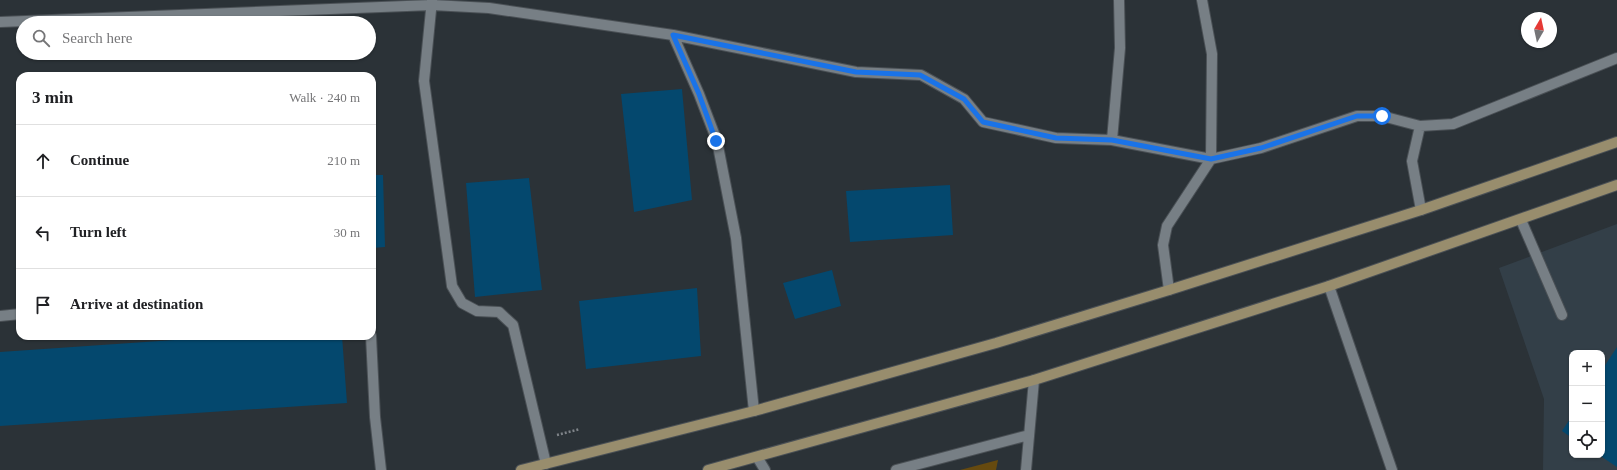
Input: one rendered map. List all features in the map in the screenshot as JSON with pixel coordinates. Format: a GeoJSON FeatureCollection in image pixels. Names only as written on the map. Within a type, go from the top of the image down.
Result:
{"type":"FeatureCollection","features":[{"type":"Feature","properties":{"kind":"main road"},"geometry":{"type":"LineString","coordinates":[[521,470],[754,411],[996,343],[1421,210],[1617,142]]}},
{"type":"Feature","properties":{"kind":"main road"},"geometry":{"type":"LineString","coordinates":[[708,470],[722,468],[1034,380],[1329,286],[1521,220],[1617,185]]}},
{"type":"Feature","properties":{"kind":"street"},"geometry":{"type":"LineString","coordinates":[[1112,140],[1120,48],[1119,0]]}},
{"type":"Feature","properties":{"kind":"street"},"geometry":{"type":"LineString","coordinates":[[1169,290],[1163,245],[1167,226],[1211,159],[1212,54],[1202,0]]}},
{"type":"Feature","properties":{"kind":"street"},"geometry":{"type":"LineString","coordinates":[[130,16],[432,2],[489,8],[673,35],[856,72],[920,75],[964,99],[983,122],[1056,138],[1112,140],[1211,159],[1261,148],[1357,116],[1382,116],[1420,126],[1453,124],[1617,58]]}},
{"type":"Feature","properties":{"kind":"street"},"geometry":{"type":"LineString","coordinates":[[432,2],[424,81],[452,286],[462,303],[477,311],[499,312],[513,325],[546,464]]}},
{"type":"Feature","properties":{"kind":"street"},"geometry":{"type":"LineString","coordinates":[[0,22],[16,21]]}},
{"type":"Feature","properties":{"kind":"street"},"geometry":{"type":"LineString","coordinates":[[673,35],[699,94],[716,141],[736,238],[754,411]]}},
{"type":"Feature","properties":{"kind":"street"},"geometry":{"type":"LineString","coordinates":[[1420,126],[1412,161],[1421,210]]}},
{"type":"Feature","properties":{"kind":"street"},"geometry":{"type":"LineString","coordinates":[[1521,220],[1562,314]]}},
{"type":"Feature","properties":{"kind":"street"},"geometry":{"type":"LineString","coordinates":[[1329,286],[1392,470]]}},
{"type":"Feature","properties":{"kind":"street"},"geometry":{"type":"LineString","coordinates":[[0,316],[16,314]]}},
{"type":"Feature","properties":{"kind":"street"},"geometry":{"type":"LineString","coordinates":[[371,340],[375,417],[381,470]]}},
{"type":"Feature","properties":{"kind":"street"},"geometry":{"type":"LineString","coordinates":[[1026,470],[1034,380]]}},
{"type":"Feature","properties":{"kind":"street"},"geometry":{"type":"LineString","coordinates":[[896,470],[1029,435]]}},
{"type":"Feature","properties":{"kind":"street"},"geometry":{"type":"LineString","coordinates":[[757,457],[765,470]]}},
{"type":"Feature","properties":{"kind":"path"},"geometry":{"type":"LineString","coordinates":[[540,439],[580,429]]}},
{"type":"Feature","properties":{"kind":"shaded area"},"geometry":{"type":"Polygon","coordinates":[[[1617,224],[1617,470],[1543,470],[1544,399],[1499,268],[1617,224]]]}},
{"type":"Feature","properties":{"kind":"shaded area"},"geometry":{"type":"Polygon","coordinates":[[[998,460],[996,470],[960,470],[998,460]]]}},
{"type":"Feature","properties":{"kind":"building"},"geometry":{"type":"Polygon","coordinates":[[[682,89],[692,200],[634,212],[621,94],[682,89]]]}},
{"type":"Feature","properties":{"kind":"building"},"geometry":{"type":"Polygon","coordinates":[[[376,175],[383,175],[385,247],[376,248],[376,175]]]}},
{"type":"Feature","properties":{"kind":"building"},"geometry":{"type":"Polygon","coordinates":[[[529,178],[542,290],[475,297],[466,183],[529,178]]]}},
{"type":"Feature","properties":{"kind":"building"},"geometry":{"type":"Polygon","coordinates":[[[950,185],[953,235],[850,242],[846,191],[950,185]]]}},
{"type":"Feature","properties":{"kind":"building"},"geometry":{"type":"Polygon","coordinates":[[[832,270],[841,306],[795,319],[783,283],[832,270]]]}},
{"type":"Feature","properties":{"kind":"building"},"geometry":{"type":"Polygon","coordinates":[[[697,288],[701,356],[586,369],[579,301],[697,288]]]}},
{"type":"Feature","properties":{"kind":"building"},"geometry":{"type":"Polygon","coordinates":[[[174,340],[342,340],[347,403],[0,426],[0,352],[174,340]]]}},
{"type":"Feature","properties":{"kind":"building"},"geometry":{"type":"Polygon","coordinates":[[[1617,347],[1617,467],[1604,458],[1605,458],[1605,365],[1617,347]]]}},
{"type":"Feature","properties":{"kind":"building"},"geometry":{"type":"Polygon","coordinates":[[[1569,420],[1569,436],[1562,431],[1569,420]]]}},
{"type":"Feature","properties":{"kind":"route"},"geometry":{"type":"LineString","coordinates":[[716,141],[699,94],[673,35],[856,72],[920,75],[964,99],[983,122],[1056,138],[1112,140],[1211,159],[1261,148],[1357,116],[1382,116]]}}]}
